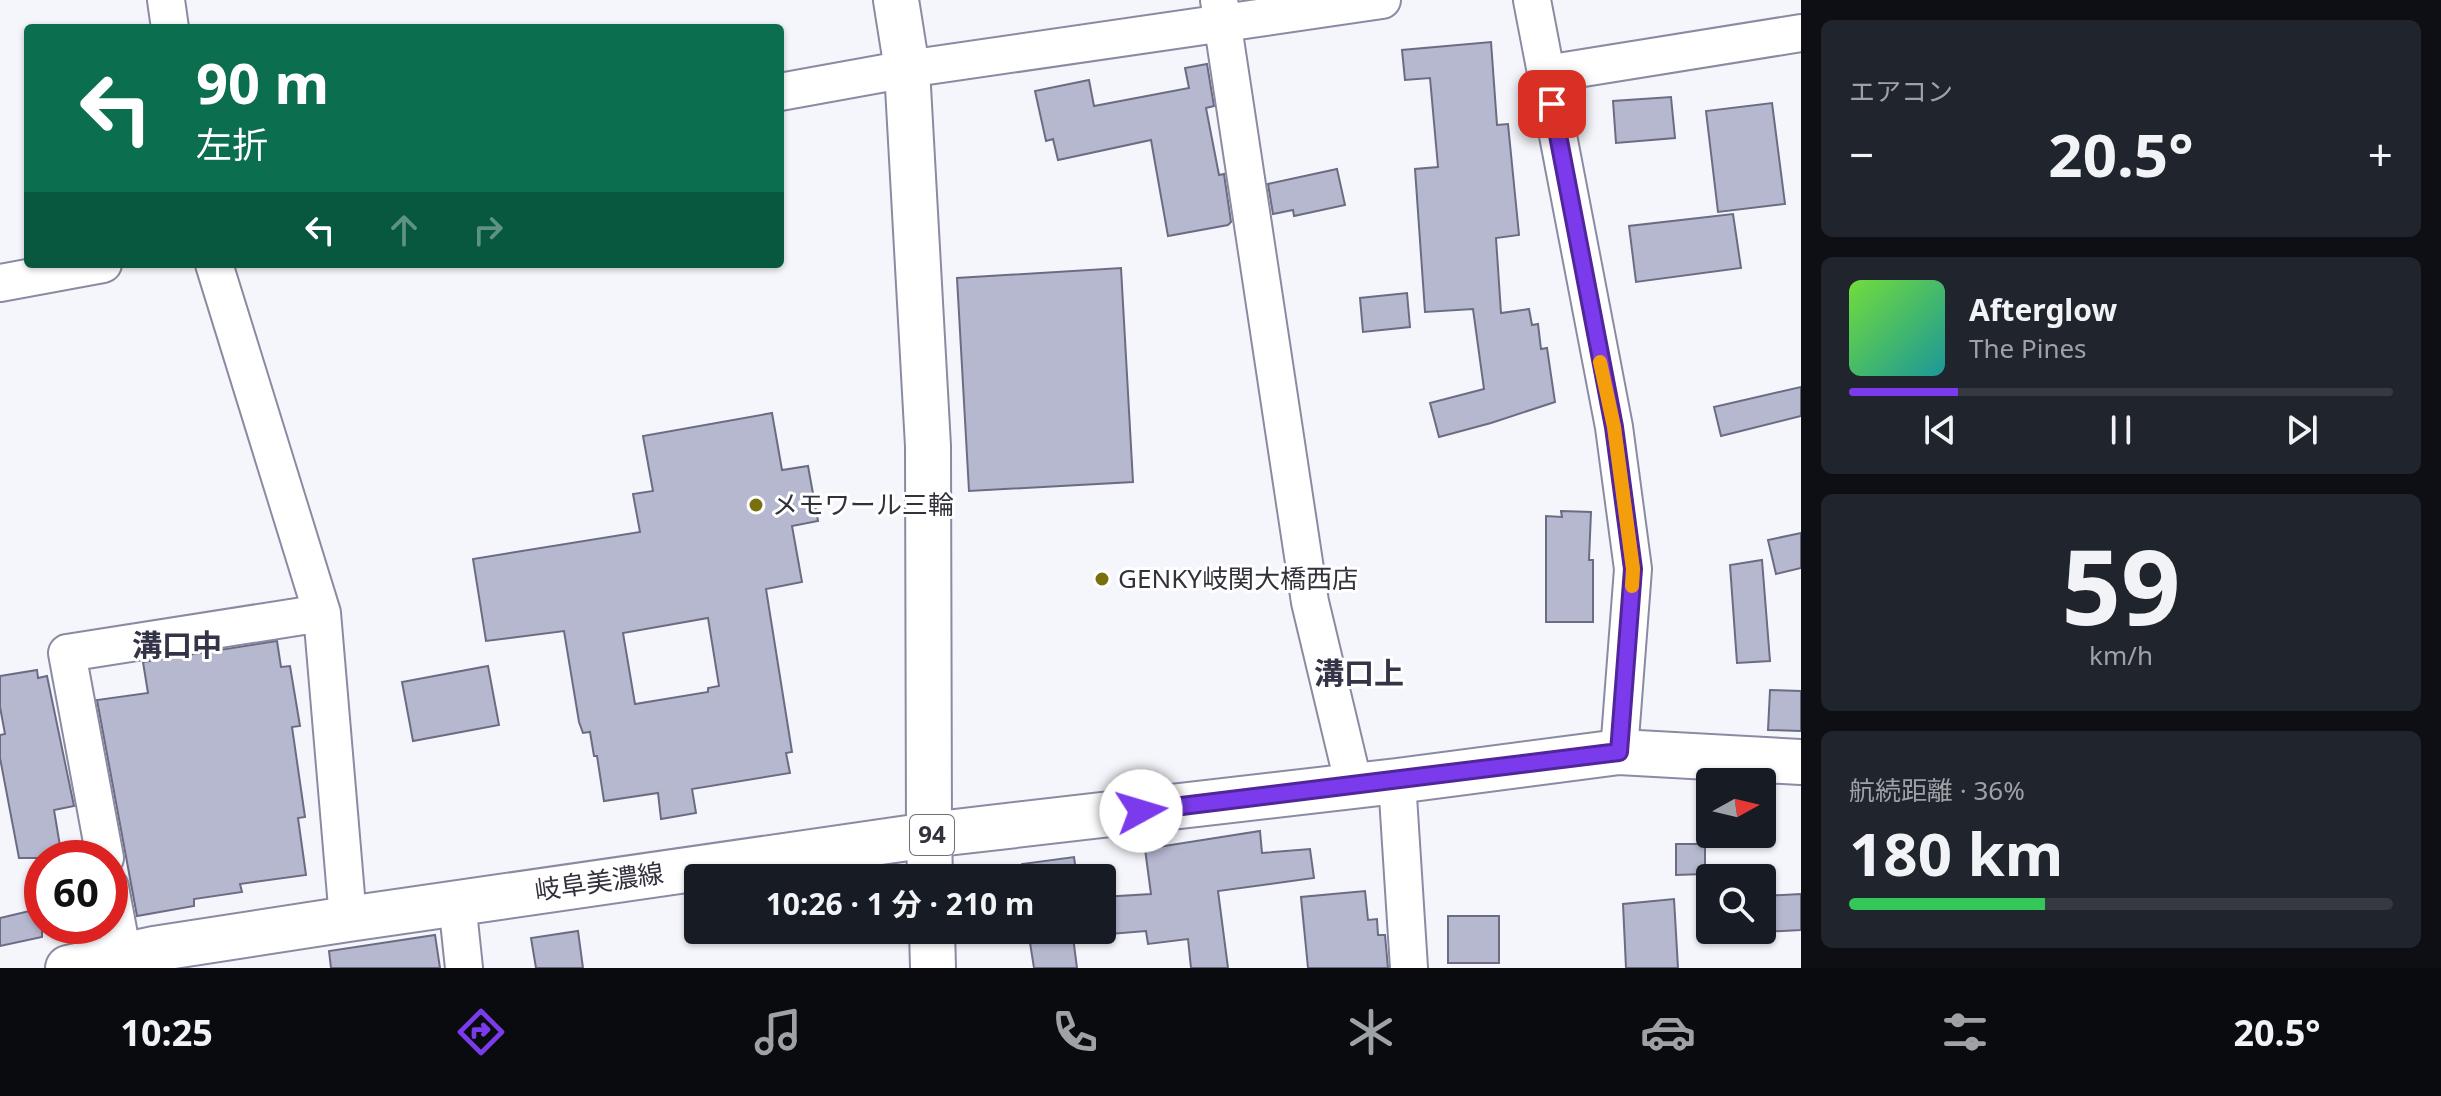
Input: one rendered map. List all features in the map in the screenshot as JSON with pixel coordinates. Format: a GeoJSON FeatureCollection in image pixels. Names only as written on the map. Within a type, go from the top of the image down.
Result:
{"type":"FeatureCollection","features":[{"type":"Feature","properties":{"kind":"main road"},"geometry":{"type":"LineString","coordinates":[[896,0],[907,69],[928,446],[930,864]]}},
{"type":"Feature","properties":{"kind":"main road","name":"岐阜美濃線"},"geometry":{"type":"LineString","coordinates":[[68,968],[123,956],[457,902],[929,835],[1619,752],[1801,762]]}},
{"type":"Feature","properties":{"kind":"main road"},"geometry":{"type":"LineString","coordinates":[[932,944],[933,968]]}},
{"type":"Feature","properties":{"kind":"street"},"geometry":{"type":"LineString","coordinates":[[166,0],[169,24]]}},
{"type":"Feature","properties":{"kind":"street"},"geometry":{"type":"LineString","coordinates":[[784,91],[1222,11],[1382,0]]}},
{"type":"Feature","properties":{"kind":"street"},"geometry":{"type":"LineString","coordinates":[[1532,0],[1614,427],[1633,569],[1619,752]]}},
{"type":"Feature","properties":{"kind":"street"},"geometry":{"type":"LineString","coordinates":[[1222,11],[1310,602],[1354,786]]}},
{"type":"Feature","properties":{"kind":"street"},"geometry":{"type":"LineString","coordinates":[[1546,74],[1801,33]]}},
{"type":"Feature","properties":{"kind":"street"},"geometry":{"type":"LineString","coordinates":[[0,283],[81,268]]}},
{"type":"Feature","properties":{"kind":"street"},"geometry":{"type":"LineString","coordinates":[[215,268],[322,613],[348,919]]}},
{"type":"Feature","properties":{"kind":"street"},"geometry":{"type":"LineString","coordinates":[[102,840],[67,653],[322,613]]}},
{"type":"Feature","properties":{"kind":"street"},"geometry":{"type":"LineString","coordinates":[[1397,781],[1409,968]]}},
{"type":"Feature","properties":{"kind":"street"},"geometry":{"type":"LineString","coordinates":[[457,902],[464,968]]}},
{"type":"Feature","properties":{"kind":"street"},"geometry":{"type":"LineString","coordinates":[[121,944],[123,956]]}},
{"type":"Feature","properties":{"kind":"building"},"geometry":{"type":"Polygon","coordinates":[[[1491,42],[1497,125],[1508,124],[1519,235],[1496,238],[1501,313],[1529,309],[1532,325],[1538,324],[1541,349],[1547,348],[1555,402],[1439,437],[1430,403],[1484,389],[1473,309],[1425,312],[1415,169],[1438,167],[1430,78],[1405,80],[1402,50],[1491,42]]]}},
{"type":"Feature","properties":{"kind":"building"},"geometry":{"type":"Polygon","coordinates":[[[1207,64],[1214,106],[1206,108],[1219,175],[1224,174],[1231,222],[1228,225],[1168,236],[1151,140],[1058,160],[1053,139],[1046,141],[1035,91],[1089,80],[1094,106],[1189,88],[1185,68],[1207,64]]]}},
{"type":"Feature","properties":{"kind":"building"},"geometry":{"type":"Polygon","coordinates":[[[1671,97],[1675,138],[1616,143],[1613,101],[1671,97]]]}},
{"type":"Feature","properties":{"kind":"building"},"geometry":{"type":"Polygon","coordinates":[[[1772,103],[1785,204],[1718,212],[1706,111],[1772,103]]]}},
{"type":"Feature","properties":{"kind":"building"},"geometry":{"type":"Polygon","coordinates":[[[1337,169],[1345,205],[1294,216],[1293,210],[1273,214],[1268,184],[1337,169]]]}},
{"type":"Feature","properties":{"kind":"building"},"geometry":{"type":"Polygon","coordinates":[[[1733,214],[1741,268],[1636,282],[1629,226],[1733,214]]]}},
{"type":"Feature","properties":{"kind":"building"},"geometry":{"type":"Polygon","coordinates":[[[1121,268],[1133,482],[969,491],[957,278],[1121,268]]]}},
{"type":"Feature","properties":{"kind":"building"},"geometry":{"type":"Polygon","coordinates":[[[1407,293],[1410,327],[1363,332],[1360,298],[1407,293]]]}},
{"type":"Feature","properties":{"kind":"building"},"geometry":{"type":"Polygon","coordinates":[[[1801,387],[1801,416],[1721,436],[1714,407],[1801,387]]]}},
{"type":"Feature","properties":{"kind":"building"},"geometry":{"type":"Polygon","coordinates":[[[772,413],[782,470],[808,466],[818,521],[792,526],[802,582],[766,589],[792,752],[786,753],[790,773],[692,789],[696,813],[661,819],[658,793],[604,801],[590,732],[583,733],[579,722],[564,631],[486,641],[473,559],[640,532],[633,494],[653,491],[643,436],[772,413]],[[708,618],[623,633],[635,704],[708,692],[708,688],[719,686],[708,618]]]}},
{"type":"Feature","properties":{"kind":"building"},"geometry":{"type":"Polygon","coordinates":[[[1561,511],[1591,512],[1589,560],[1593,560],[1593,622],[1546,622],[1546,516],[1562,517],[1561,511]]]}},
{"type":"Feature","properties":{"kind":"building"},"geometry":{"type":"Polygon","coordinates":[[[1801,533],[1801,568],[1776,574],[1768,540],[1801,533]]]}},
{"type":"Feature","properties":{"kind":"building"},"geometry":{"type":"Polygon","coordinates":[[[1762,560],[1770,661],[1737,663],[1730,565],[1762,560]]]}},
{"type":"Feature","properties":{"kind":"building"},"geometry":{"type":"Polygon","coordinates":[[[277,641],[281,667],[290,666],[300,726],[292,727],[305,817],[298,818],[306,875],[240,884],[242,892],[194,899],[194,906],[137,916],[128,867],[128,840],[123,840],[97,700],[148,693],[143,662],[277,641]]]}},
{"type":"Feature","properties":{"kind":"building"},"geometry":{"type":"Polygon","coordinates":[[[488,666],[499,725],[413,741],[402,682],[488,666]]]}},
{"type":"Feature","properties":{"kind":"building"},"geometry":{"type":"Polygon","coordinates":[[[37,670],[38,678],[47,676],[74,806],[54,810],[59,840],[24,840],[24,858],[19,858],[0,758],[0,735],[5,734],[0,707],[0,676],[37,670]]]}},
{"type":"Feature","properties":{"kind":"building"},"geometry":{"type":"Polygon","coordinates":[[[1770,690],[1801,691],[1801,731],[1768,730],[1770,690]]]}},
{"type":"Feature","properties":{"kind":"building"},"geometry":{"type":"Polygon","coordinates":[[[1260,831],[1262,853],[1310,849],[1314,878],[1218,891],[1228,968],[1191,968],[1188,939],[1148,944],[1146,931],[1116,933],[1116,896],[1151,894],[1145,849],[1260,831]]]}},
{"type":"Feature","properties":{"kind":"building"},"geometry":{"type":"Polygon","coordinates":[[[1676,844],[1696,844],[1696,848],[1705,848],[1705,864],[1696,864],[1696,874],[1676,875],[1676,844]]]}},
{"type":"Feature","properties":{"kind":"building"},"geometry":{"type":"Polygon","coordinates":[[[1074,857],[1075,864],[1022,864],[1074,857]]]}},
{"type":"Feature","properties":{"kind":"building"},"geometry":{"type":"Polygon","coordinates":[[[1365,891],[1368,920],[1377,919],[1378,935],[1385,935],[1388,968],[1308,968],[1301,897],[1365,891]]]}},
{"type":"Feature","properties":{"kind":"building"},"geometry":{"type":"Polygon","coordinates":[[[1801,894],[1801,930],[1776,931],[1776,895],[1801,894]]]}},
{"type":"Feature","properties":{"kind":"building"},"geometry":{"type":"Polygon","coordinates":[[[1674,899],[1678,968],[1626,968],[1623,904],[1674,899]]]}},
{"type":"Feature","properties":{"kind":"building"},"geometry":{"type":"Polygon","coordinates":[[[24,912],[24,941],[0,946],[0,918],[24,912]]]}},
{"type":"Feature","properties":{"kind":"building"},"geometry":{"type":"Polygon","coordinates":[[[1448,916],[1499,916],[1499,963],[1448,963],[1448,916]]]}},
{"type":"Feature","properties":{"kind":"building"},"geometry":{"type":"Polygon","coordinates":[[[578,931],[583,968],[536,968],[531,938],[578,931]]]}},
{"type":"Feature","properties":{"kind":"building"},"geometry":{"type":"Polygon","coordinates":[[[435,935],[440,968],[331,968],[329,951],[435,935]]]}},
{"type":"Feature","properties":{"kind":"building"},"geometry":{"type":"Polygon","coordinates":[[[1030,944],[1074,944],[1077,968],[1034,968],[1030,944]]]}},
{"type":"Feature","properties":{"kind":"slow traffic"},"geometry":{"type":"LineString","coordinates":[[1600,362],[1614,427],[1633,569],[1632,586]]}},
{"type":"Feature","properties":{"kind":"place","name":"メモワール三輪"},"geometry":{"type":"Point","coordinates":[756,505]}},
{"type":"Feature","properties":{"kind":"place","name":"GENKY岐関大橋西店"},"geometry":{"type":"Point","coordinates":[1102,579]}},
{"type":"Feature","properties":{"kind":"district","name":"溝口中"},"geometry":{"type":"Point","coordinates":[177,646]}},
{"type":"Feature","properties":{"kind":"district","name":"溝口上"},"geometry":{"type":"Point","coordinates":[1359,674]}},
{"type":"Feature","properties":{"kind":"route"},"geometry":{"type":"LineString","coordinates":[[1141,811],[1619,752],[1633,569],[1614,427],[1552,104]]}}]}
